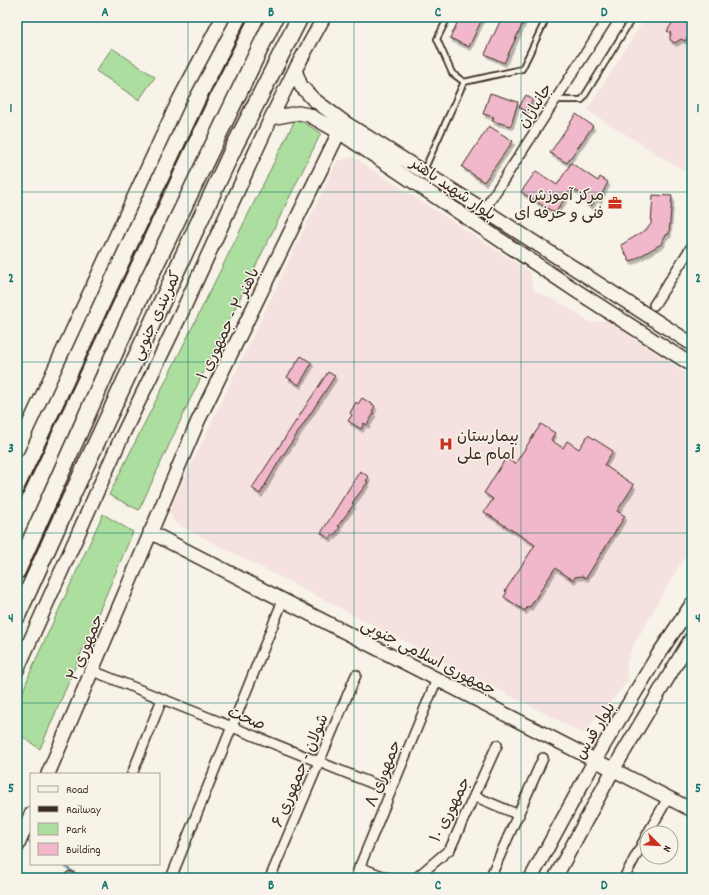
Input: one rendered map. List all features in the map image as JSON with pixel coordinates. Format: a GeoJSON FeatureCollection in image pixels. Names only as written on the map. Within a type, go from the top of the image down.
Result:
{"type":"FeatureCollection","features":[{"type":"Feature","properties":{"kind":"highway","name":"کمربندی جنوبی"},"geometry":{"type":"LineString","coordinates":[[17,571],[137,303],[275,17]]}},
{"type":"Feature","properties":{"kind":"highway","name":"کمربندی جنوبی"},"geometry":{"type":"LineString","coordinates":[[17,616],[234,147],[300,17]]}},
{"type":"Feature","properties":{"kind":"main road"},"geometry":{"type":"LineString","coordinates":[[17,450],[179,100],[223,17]]}},
{"type":"Feature","properties":{"kind":"main road"},"geometry":{"type":"LineString","coordinates":[[17,670],[122,436],[181,314],[271,118],[324,17]]}},
{"type":"Feature","properties":{"kind":"main road","name":"بلوار شهید باهنر"},"geometry":{"type":"LineString","coordinates":[[295,70],[301,86],[342,127],[575,290],[692,365]]}},
{"type":"Feature","properties":{"kind":"main road","name":"بلوار شهید باهنر"},"geometry":{"type":"LineString","coordinates":[[271,118],[298,113],[309,115],[342,127],[423,171],[692,344]]}},
{"type":"Feature","properties":{"kind":"main road","name":"باهنر ۲ - جمهوری ۱"},"geometry":{"type":"LineString","coordinates":[[150,532],[198,421],[342,127]]}},
{"type":"Feature","properties":{"kind":"main road","name":"جمهوری اسلامی جنوبی"},"geometry":{"type":"LineString","coordinates":[[150,532],[692,810]]}},
{"type":"Feature","properties":{"kind":"main road","name":"جمهوری ۲"},"geometry":{"type":"LineString","coordinates":[[48,773],[93,671],[150,532]]}},
{"type":"Feature","properties":{"kind":"main road","name":"بلوار قدس"},"geometry":{"type":"LineString","coordinates":[[531,878],[595,760],[656,658],[692,604]]}},
{"type":"Feature","properties":{"kind":"main road"},"geometry":{"type":"LineString","coordinates":[[555,878],[613,770],[672,668],[692,637]]}},
{"type":"Feature","properties":{"kind":"main road"},"geometry":{"type":"LineString","coordinates":[[656,658],[672,668]]}},
{"type":"Feature","properties":{"kind":"main road"},"geometry":{"type":"LineString","coordinates":[[17,847],[30,816]]}},
{"type":"Feature","properties":{"kind":"street","name":"جانبازان"},"geometry":{"type":"LineString","coordinates":[[484,210],[609,17]]}},
{"type":"Feature","properties":{"kind":"street"},"geometry":{"type":"LineString","coordinates":[[654,305],[692,246]]}},
{"type":"Feature","properties":{"kind":"street"},"geometry":{"type":"LineString","coordinates":[[171,878],[283,600]]}},
{"type":"Feature","properties":{"kind":"street","name":"صحت"},"geometry":{"type":"LineString","coordinates":[[93,671],[391,791]]}},
{"type":"Feature","properties":{"kind":"street","name":"شولان - جمهوری ۶"},"geometry":{"type":"LineString","coordinates":[[270,878],[356,675]]}},
{"type":"Feature","properties":{"kind":"street","name":"جمهوری ۸"},"geometry":{"type":"LineString","coordinates":[[355,878],[437,679]]}},
{"type":"Feature","properties":{"kind":"street"},"geometry":{"type":"LineString","coordinates":[[132,773],[162,699]]}},
{"type":"Feature","properties":{"kind":"street","name":"جمهوری ۱۰"},"geometry":{"type":"LineString","coordinates":[[416,878],[450,849],[497,745]]}},
{"type":"Feature","properties":{"kind":"street"},"geometry":{"type":"LineString","coordinates":[[490,878],[543,758]]}},
{"type":"Feature","properties":{"kind":"street"},"geometry":{"type":"LineString","coordinates":[[474,796],[519,815]]}},
{"type":"Feature","properties":{"kind":"street"},"geometry":{"type":"LineString","coordinates":[[653,825],[668,798]]}},
{"type":"Feature","properties":{"kind":"street"},"geometry":{"type":"LineString","coordinates":[[624,878],[639,850]]}},
{"type":"Feature","properties":{"kind":"street"},"geometry":{"type":"LineString","coordinates":[[359,867],[388,878]]}},
{"type":"Feature","properties":{"kind":"lane"},"geometry":{"type":"LineString","coordinates":[[448,17],[438,39],[452,74],[464,82],[522,69],[548,17]]}},
{"type":"Feature","properties":{"kind":"lane"},"geometry":{"type":"LineString","coordinates":[[555,100],[582,100],[633,17]]}},
{"type":"Feature","properties":{"kind":"lane"},"geometry":{"type":"LineString","coordinates":[[423,171],[464,82]]}},
{"type":"Feature","properties":{"kind":"shaded area"},"geometry":{"type":"Polygon","coordinates":[[[646,17],[692,17],[692,176],[587,110],[646,17]]]}},
{"type":"Feature","properties":{"kind":"shaded area","name":"بیمارستان امام علی"},"geometry":{"type":"Polygon","coordinates":[[[353,157],[530,272],[533,290],[564,305],[591,323],[606,320],[692,377],[692,547],[677,569],[633,646],[626,664],[628,681],[583,733],[175,523],[169,511],[337,161],[353,157]]]}},
{"type":"Feature","properties":{"kind":"green space"},"geometry":{"type":"Polygon","coordinates":[[[112,48],[155,77],[139,100],[96,71],[112,48]]]}},
{"type":"Feature","properties":{"kind":"green space"},"geometry":{"type":"Polygon","coordinates":[[[296,118],[321,133],[188,404],[139,510],[109,495],[296,118]]]}},
{"type":"Feature","properties":{"kind":"green space"},"geometry":{"type":"Polygon","coordinates":[[[103,514],[133,532],[40,749],[17,733],[17,706],[32,668],[103,514]]]}},
{"type":"Feature","properties":{"kind":"building"},"geometry":{"type":"Polygon","coordinates":[[[460,17],[483,17],[469,47],[450,38],[460,17]]]}},
{"type":"Feature","properties":{"kind":"building"},"geometry":{"type":"Polygon","coordinates":[[[502,17],[515,17],[524,21],[504,63],[485,54],[502,17]]]}},
{"type":"Feature","properties":{"kind":"building"},"geometry":{"type":"Polygon","coordinates":[[[676,17],[692,17],[692,30],[685,41],[681,39],[675,43],[670,40],[671,33],[667,31],[676,17]]]}},
{"type":"Feature","properties":{"kind":"building"},"geometry":{"type":"Polygon","coordinates":[[[490,93],[518,102],[511,126],[492,121],[494,117],[483,114],[490,93]]]}},
{"type":"Feature","properties":{"kind":"building"},"geometry":{"type":"Polygon","coordinates":[[[526,95],[533,100],[526,111],[519,107],[526,95]]]}},
{"type":"Feature","properties":{"kind":"building"},"geometry":{"type":"Polygon","coordinates":[[[576,114],[593,126],[567,163],[550,153],[576,114]]]}},
{"type":"Feature","properties":{"kind":"building"},"geometry":{"type":"Polygon","coordinates":[[[489,126],[513,141],[484,182],[462,167],[489,126]]]}},
{"type":"Feature","properties":{"kind":"building"},"geometry":{"type":"Polygon","coordinates":[[[571,163],[598,181],[600,177],[608,182],[599,200],[596,198],[591,206],[584,202],[587,198],[572,188],[555,213],[521,192],[536,171],[557,185],[571,163]]]}},
{"type":"Feature","properties":{"kind":"building"},"geometry":{"type":"Polygon","coordinates":[[[653,195],[672,196],[669,234],[663,239],[663,243],[630,262],[621,245],[646,230],[651,224],[653,195]]]}},
{"type":"Feature","properties":{"kind":"building"},"geometry":{"type":"Polygon","coordinates":[[[301,356],[312,363],[299,385],[287,377],[301,356]]]}},
{"type":"Feature","properties":{"kind":"building"},"geometry":{"type":"Polygon","coordinates":[[[328,372],[335,376],[278,463],[260,494],[252,488],[328,372]]]}},
{"type":"Feature","properties":{"kind":"building"},"geometry":{"type":"Polygon","coordinates":[[[362,398],[375,406],[372,412],[374,413],[367,425],[364,423],[361,429],[348,421],[352,415],[350,413],[356,402],[358,404],[362,398]]]}},
{"type":"Feature","properties":{"kind":"building"},"geometry":{"type":"Polygon","coordinates":[[[541,424],[555,433],[551,440],[563,448],[567,441],[579,449],[588,435],[613,451],[604,465],[634,485],[617,511],[625,516],[586,578],[582,576],[575,577],[573,580],[555,568],[530,607],[528,606],[525,611],[504,597],[507,592],[505,591],[535,545],[484,512],[493,499],[484,493],[506,458],[515,464],[541,424]]]}},
{"type":"Feature","properties":{"kind":"building"},"geometry":{"type":"Polygon","coordinates":[[[360,471],[369,477],[366,481],[368,482],[352,503],[354,504],[338,526],[340,527],[334,536],[332,535],[330,539],[321,533],[360,471]]]}},
{"type":"Feature","properties":{"kind":"waterway"},"geometry":{"type":"LineString","coordinates":[[25,839],[30,842]]}},
{"type":"Feature","properties":{"kind":"waterway"},"geometry":{"type":"LineString","coordinates":[[63,865],[81,878]]}},
{"type":"Feature","properties":{"kind":"railway"},"geometry":{"type":"LineString","coordinates":[[17,506],[210,93],[248,17]]}},
{"type":"Feature","properties":{"kind":"place","name":"مرکز آموزش فنی و حرفه ای"},"geometry":{"type":"Point","coordinates":[615,203]}},
{"type":"Feature","properties":{"kind":"place","name":"بیمارستان امام علی"},"geometry":{"type":"Point","coordinates":[446,444]}}]}
